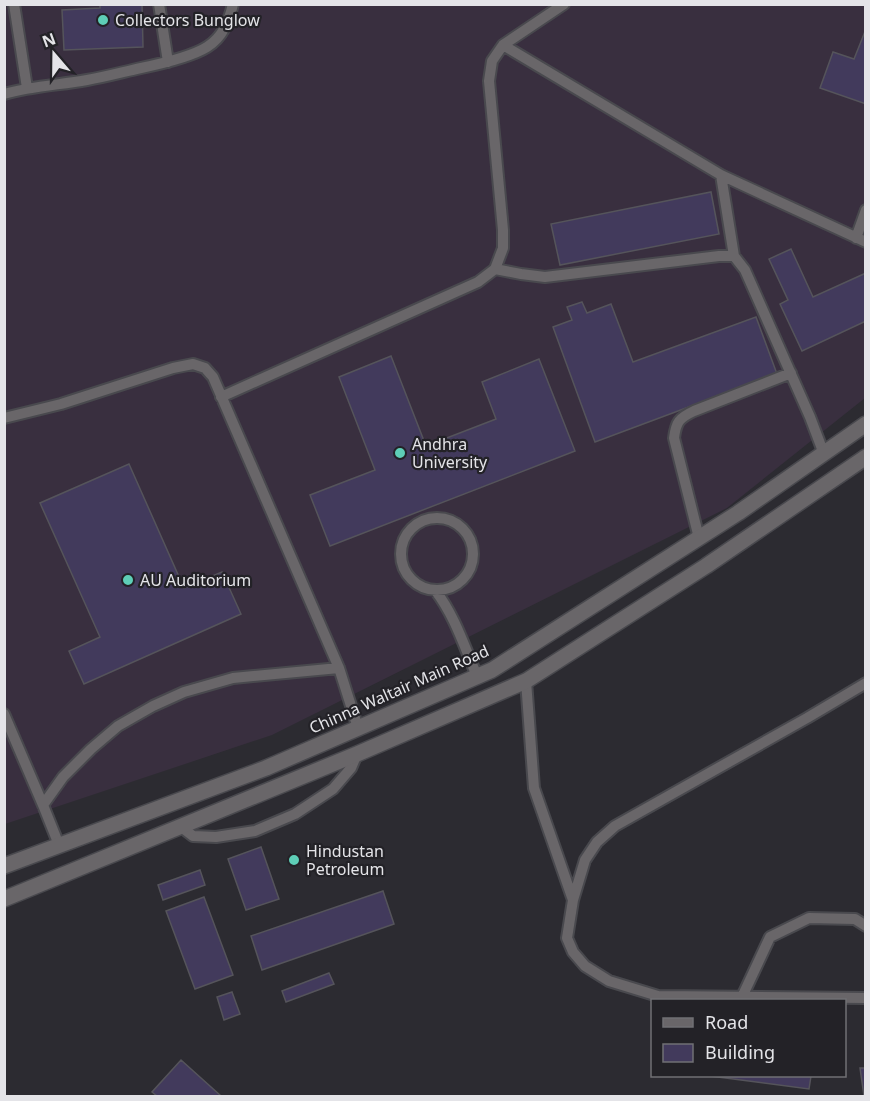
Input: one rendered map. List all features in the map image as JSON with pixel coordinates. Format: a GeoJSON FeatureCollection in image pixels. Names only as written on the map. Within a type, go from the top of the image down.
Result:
{"type":"FeatureCollection","features":[{"type":"Feature","properties":{"kind":"street","name":"Chinna Waltair Main Road"},"geometry":{"type":"LineString","coordinates":[[4,866],[266,768],[492,670],[738,513],[866,424]]}},
{"type":"Feature","properties":{"kind":"street"},"geometry":{"type":"LineString","coordinates":[[4,899],[357,754],[526,681],[706,566],[866,457]]}},
{"type":"Feature","properties":{"kind":"lane"},"geometry":{"type":"LineString","coordinates":[[14,4],[27,88]]}},
{"type":"Feature","properties":{"kind":"lane"},"geometry":{"type":"LineString","coordinates":[[159,4],[168,62]]}},
{"type":"Feature","properties":{"kind":"lane"},"geometry":{"type":"LineString","coordinates":[[4,94],[27,88],[87,80],[168,62],[208,47],[222,33],[230,18],[233,4]]}},
{"type":"Feature","properties":{"kind":"lane"},"geometry":{"type":"LineString","coordinates":[[221,396],[478,282],[495,269],[503,248],[503,230],[489,81],[492,61],[503,45],[564,4]]}},
{"type":"Feature","properties":{"kind":"lane"},"geometry":{"type":"LineString","coordinates":[[503,45],[721,175],[861,240],[866,210]]}},
{"type":"Feature","properties":{"kind":"lane"},"geometry":{"type":"LineString","coordinates":[[721,175],[734,256],[745,270],[824,454]]}},
{"type":"Feature","properties":{"kind":"lane"},"geometry":{"type":"LineString","coordinates":[[495,269],[545,277],[734,256]]}},
{"type":"Feature","properties":{"kind":"lane"},"geometry":{"type":"LineString","coordinates":[[4,417],[61,404],[173,368],[193,364],[205,369],[213,377],[339,668],[358,728]]}},
{"type":"Feature","properties":{"kind":"lane"},"geometry":{"type":"LineString","coordinates":[[699,538],[674,438],[675,426],[682,417],[694,411],[791,373]]}},
{"type":"Feature","properties":{"kind":"lane"},"geometry":{"type":"LineString","coordinates":[[435,590],[447,589],[466,576],[474,554],[472,543],[466,532],[457,524],[446,519],[434,518],[422,521],[404,538],[401,550],[402,562],[406,573],[414,582],[435,590],[447,606],[477,676]]}},
{"type":"Feature","properties":{"kind":"lane"},"geometry":{"type":"LineString","coordinates":[[43,805],[63,777],[91,749],[118,726],[163,701],[184,692],[233,678],[339,668]]}},
{"type":"Feature","properties":{"kind":"lane"},"geometry":{"type":"LineString","coordinates":[[526,681],[534,788],[573,900]]}},
{"type":"Feature","properties":{"kind":"lane"},"geometry":{"type":"LineString","coordinates":[[866,683],[615,826],[597,842],[585,860],[573,900],[567,938],[573,952],[585,966],[609,981],[658,996],[866,998]]}},
{"type":"Feature","properties":{"kind":"lane"},"geometry":{"type":"LineString","coordinates":[[4,714],[59,845]]}},
{"type":"Feature","properties":{"kind":"lane"},"geometry":{"type":"LineString","coordinates":[[180,826],[194,836],[216,837],[255,831],[295,814],[333,789],[351,768],[357,754]]}},
{"type":"Feature","properties":{"kind":"lane"},"geometry":{"type":"LineString","coordinates":[[742,997],[770,937],[808,918],[855,919],[866,926]]}},
{"type":"Feature","properties":{"kind":"shaded area","name":"Andhra University"},"geometry":{"type":"Polygon","coordinates":[[[4,5],[865,5],[865,398],[727,508],[272,735],[5,824],[4,5]]]}},
{"type":"Feature","properties":{"kind":"building","name":"Collectors Bunglow"},"geometry":{"type":"Polygon","coordinates":[[[100,4],[142,4],[143,47],[64,50],[62,10],[100,8],[100,4]]]}},
{"type":"Feature","properties":{"kind":"building"},"geometry":{"type":"Polygon","coordinates":[[[866,29],[866,104],[820,88],[833,52],[854,59],[866,29]]]}},
{"type":"Feature","properties":{"kind":"building"},"geometry":{"type":"Polygon","coordinates":[[[711,192],[719,234],[560,265],[551,224],[711,192]]]}},
{"type":"Feature","properties":{"kind":"building"},"geometry":{"type":"Polygon","coordinates":[[[791,249],[813,297],[866,273],[866,321],[802,351],[780,304],[788,300],[769,259],[791,249]]]}},
{"type":"Feature","properties":{"kind":"building"},"geometry":{"type":"Polygon","coordinates":[[[582,302],[587,313],[611,304],[633,362],[756,317],[777,374],[595,442],[553,327],[572,320],[567,307],[582,302]]]}},
{"type":"Feature","properties":{"kind":"building"},"geometry":{"type":"Polygon","coordinates":[[[391,356],[426,446],[496,419],[482,382],[539,359],[575,451],[330,546],[310,495],[375,470],[339,377],[391,356]]]}},
{"type":"Feature","properties":{"kind":"building","name":"AU Auditorium"},"geometry":{"type":"Polygon","coordinates":[[[129,464],[184,588],[222,572],[241,614],[84,684],[69,651],[100,637],[40,503],[129,464]]]}},
{"type":"Feature","properties":{"kind":"building"},"geometry":{"type":"Polygon","coordinates":[[[261,847],[279,899],[246,910],[228,859],[261,847]]]}},
{"type":"Feature","properties":{"kind":"building"},"geometry":{"type":"Polygon","coordinates":[[[200,870],[205,885],[163,900],[158,885],[200,870]]]}},
{"type":"Feature","properties":{"kind":"building"},"geometry":{"type":"Polygon","coordinates":[[[383,891],[394,924],[262,970],[251,936],[383,891]]]}},
{"type":"Feature","properties":{"kind":"building"},"geometry":{"type":"Polygon","coordinates":[[[204,897],[233,975],[195,989],[166,911],[204,897]]]}},
{"type":"Feature","properties":{"kind":"building"},"geometry":{"type":"Polygon","coordinates":[[[329,973],[334,984],[286,1002],[282,991],[329,973]]]}},
{"type":"Feature","properties":{"kind":"building"},"geometry":{"type":"Polygon","coordinates":[[[232,992],[240,1014],[224,1020],[217,997],[232,992]]]}},
{"type":"Feature","properties":{"kind":"building"},"geometry":{"type":"Polygon","coordinates":[[[181,1060],[221,1096],[157,1096],[152,1092],[181,1060]]]}},
{"type":"Feature","properties":{"kind":"building"},"geometry":{"type":"Polygon","coordinates":[[[860,1068],[866,1068],[866,1096],[864,1096],[860,1068]]]}},
{"type":"Feature","properties":{"kind":"building"},"geometry":{"type":"Polygon","coordinates":[[[718,1077],[811,1077],[809,1089],[718,1077]]]}},
{"type":"Feature","properties":{"kind":"place","name":"Collectors Bunglow"},"geometry":{"type":"Point","coordinates":[103,20]}},
{"type":"Feature","properties":{"kind":"place","name":"Andhra University"},"geometry":{"type":"Point","coordinates":[400,453]}},
{"type":"Feature","properties":{"kind":"place","name":"AU Auditorium"},"geometry":{"type":"Point","coordinates":[128,580]}},
{"type":"Feature","properties":{"kind":"place","name":"Hindustan Petroleum"},"geometry":{"type":"Point","coordinates":[294,860]}}]}
